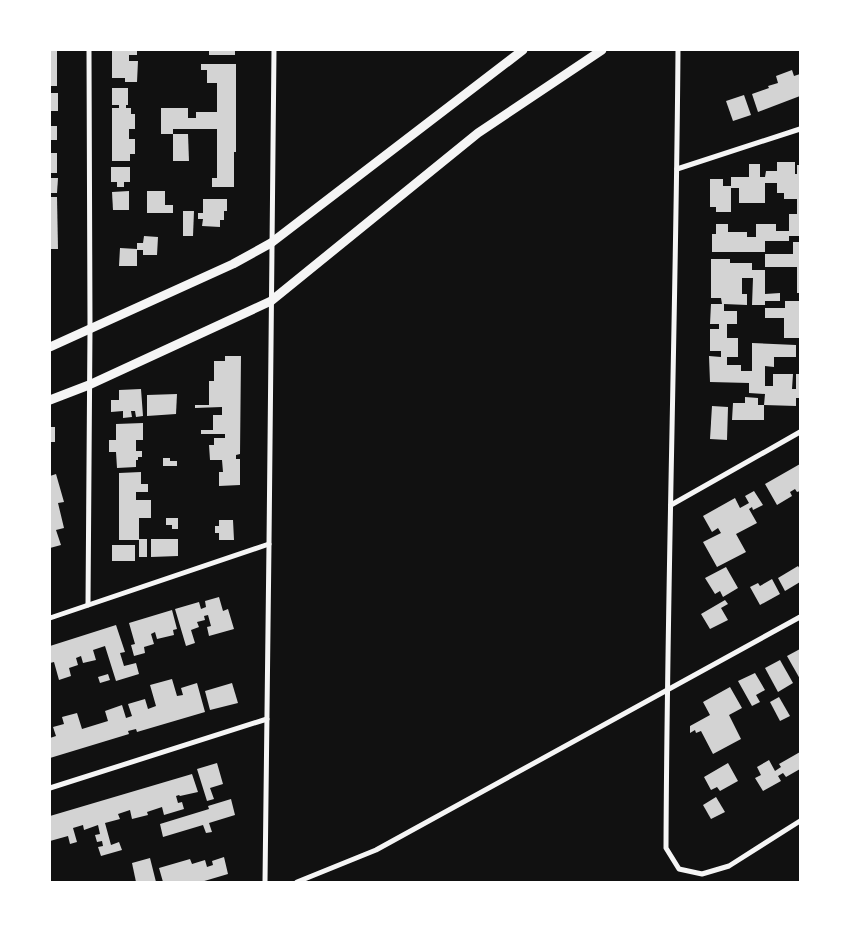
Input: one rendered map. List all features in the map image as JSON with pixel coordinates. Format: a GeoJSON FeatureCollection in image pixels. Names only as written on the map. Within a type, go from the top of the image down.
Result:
{"type":"FeatureCollection","features":[{"type":"Feature","properties":{"kind":"street"},"geometry":{"type":"LineString","coordinates":[[88,605],[90,328],[89,50]]}},
{"type":"Feature","properties":{"kind":"street"},"geometry":{"type":"LineString","coordinates":[[265,882],[274,50]]}},
{"type":"Feature","properties":{"kind":"street"},"geometry":{"type":"LineString","coordinates":[[50,346],[233,264],[271,243],[523,50]]}},
{"type":"Feature","properties":{"kind":"street"},"geometry":{"type":"LineString","coordinates":[[50,400],[89,385],[271,301],[478,133],[602,50]]}},
{"type":"Feature","properties":{"kind":"street"},"geometry":{"type":"LineString","coordinates":[[678,50],[666,848],[679,869],[702,874],[729,866],[800,821]]}},
{"type":"Feature","properties":{"kind":"street"},"geometry":{"type":"LineString","coordinates":[[677,169],[800,129]]}},
{"type":"Feature","properties":{"kind":"street"},"geometry":{"type":"LineString","coordinates":[[671,505],[800,432]]}},
{"type":"Feature","properties":{"kind":"street"},"geometry":{"type":"LineString","coordinates":[[50,618],[269,544]]}},
{"type":"Feature","properties":{"kind":"street"},"geometry":{"type":"LineString","coordinates":[[297,882],[376,850],[800,617]]}},
{"type":"Feature","properties":{"kind":"street"},"geometry":{"type":"LineString","coordinates":[[50,788],[267,718]]}},
{"type":"Feature","properties":{"kind":"building"},"geometry":{"type":"Polygon","coordinates":[[[50,50],[57,50],[57,86],[50,86],[50,50]]]}},
{"type":"Feature","properties":{"kind":"building"},"geometry":{"type":"Polygon","coordinates":[[[112,50],[137,50],[137,55],[129,55],[129,61],[138,61],[137,82],[125,82],[125,78],[112,78],[112,50]]]}},
{"type":"Feature","properties":{"kind":"building"},"geometry":{"type":"Polygon","coordinates":[[[209,50],[235,50],[235,55],[209,55],[209,50]]]}},
{"type":"Feature","properties":{"kind":"building"},"geometry":{"type":"Polygon","coordinates":[[[201,64],[236,64],[234,187],[212,187],[212,178],[217,178],[217,129],[173,129],[173,134],[161,134],[161,108],[188,108],[188,118],[196,118],[196,112],[217,112],[217,83],[207,83],[207,70],[201,70],[201,64]]]}},
{"type":"Feature","properties":{"kind":"building"},"geometry":{"type":"Polygon","coordinates":[[[792,70],[794,76],[800,74],[800,96],[758,112],[752,94],[778,83],[776,76],[792,70]]]}},
{"type":"Feature","properties":{"kind":"building"},"geometry":{"type":"Polygon","coordinates":[[[112,88],[128,88],[128,105],[126,105],[126,108],[131,108],[131,114],[135,114],[135,129],[129,129],[129,139],[135,139],[135,154],[130,154],[130,161],[112,161],[112,108],[119,108],[119,105],[112,105],[112,88]]]}},
{"type":"Feature","properties":{"kind":"building"},"geometry":{"type":"Polygon","coordinates":[[[50,93],[58,93],[58,111],[50,111],[50,93]]]}},
{"type":"Feature","properties":{"kind":"building"},"geometry":{"type":"Polygon","coordinates":[[[744,95],[751,115],[733,121],[726,101],[744,95]]]}},
{"type":"Feature","properties":{"kind":"building"},"geometry":{"type":"Polygon","coordinates":[[[50,126],[57,126],[57,140],[50,140],[50,126]]]}},
{"type":"Feature","properties":{"kind":"building"},"geometry":{"type":"Polygon","coordinates":[[[173,134],[188,134],[189,161],[173,161],[173,134]]]}},
{"type":"Feature","properties":{"kind":"building"},"geometry":{"type":"Polygon","coordinates":[[[50,153],[57,153],[57,173],[50,173],[50,153]]]}},
{"type":"Feature","properties":{"kind":"building"},"geometry":{"type":"Polygon","coordinates":[[[777,162],[795,162],[795,174],[797,174],[797,165],[800,165],[800,236],[789,236],[789,241],[765,241],[765,252],[712,252],[712,234],[716,234],[716,224],[728,224],[728,232],[747,232],[747,237],[756,237],[756,224],[776,224],[776,231],[789,231],[789,214],[797,214],[797,199],[784,199],[784,193],[777,193],[777,183],[765,183],[765,203],[739,203],[739,188],[731,188],[731,212],[716,212],[716,207],[710,207],[710,179],[723,179],[723,186],[731,186],[731,177],[749,177],[749,164],[760,164],[760,177],[765,177],[766,171],[777,171],[777,162]]]}},
{"type":"Feature","properties":{"kind":"building"},"geometry":{"type":"Polygon","coordinates":[[[111,167],[130,167],[130,182],[124,182],[124,187],[117,187],[117,182],[111,182],[111,167]]]}},
{"type":"Feature","properties":{"kind":"building"},"geometry":{"type":"Polygon","coordinates":[[[50,178],[58,178],[57,193],[50,193],[50,178]]]}},
{"type":"Feature","properties":{"kind":"building"},"geometry":{"type":"Polygon","coordinates":[[[129,191],[129,210],[113,210],[112,192],[129,191]]]}},
{"type":"Feature","properties":{"kind":"building"},"geometry":{"type":"Polygon","coordinates":[[[147,191],[165,191],[165,205],[173,205],[173,213],[147,213],[147,191]]]}},
{"type":"Feature","properties":{"kind":"building"},"geometry":{"type":"Polygon","coordinates":[[[50,197],[57,197],[58,249],[50,249],[50,197]]]}},
{"type":"Feature","properties":{"kind":"building"},"geometry":{"type":"Polygon","coordinates":[[[203,199],[227,199],[227,211],[224,211],[224,220],[220,220],[220,227],[202,226],[203,219],[198,219],[198,213],[203,213],[203,199]]]}},
{"type":"Feature","properties":{"kind":"building"},"geometry":{"type":"Polygon","coordinates":[[[183,211],[194,211],[193,236],[183,236],[183,211]]]}},
{"type":"Feature","properties":{"kind":"building"},"geometry":{"type":"Polygon","coordinates":[[[144,236],[158,237],[157,255],[143,255],[143,250],[137,250],[137,266],[119,266],[120,248],[137,249],[137,243],[143,243],[144,236]]]}},
{"type":"Feature","properties":{"kind":"building"},"geometry":{"type":"Polygon","coordinates":[[[793,242],[800,242],[800,293],[797,293],[797,267],[765,267],[765,254],[793,254],[793,242]]]}},
{"type":"Feature","properties":{"kind":"building"},"geometry":{"type":"Polygon","coordinates":[[[711,259],[730,259],[730,263],[752,263],[752,270],[765,270],[765,294],[780,293],[780,301],[765,301],[765,305],[752,305],[753,278],[742,278],[742,294],[747,294],[747,305],[724,304],[724,311],[737,311],[737,324],[727,324],[727,338],[738,338],[738,357],[727,357],[727,365],[741,365],[741,371],[752,371],[752,343],[796,345],[796,357],[774,357],[774,367],[765,366],[765,386],[773,386],[773,374],[793,374],[792,389],[796,389],[796,374],[800,374],[800,398],[796,398],[796,406],[764,405],[765,394],[749,393],[749,383],[710,382],[709,356],[721,357],[721,351],[710,351],[710,329],[719,329],[719,324],[710,324],[711,304],[722,304],[721,298],[711,298],[711,259]]]}},
{"type":"Feature","properties":{"kind":"building"},"geometry":{"type":"Polygon","coordinates":[[[785,301],[800,301],[800,338],[784,338],[784,318],[765,318],[765,308],[785,308],[785,301]]]}},
{"type":"Feature","properties":{"kind":"building"},"geometry":{"type":"Polygon","coordinates":[[[225,356],[241,356],[240,454],[236,455],[236,459],[240,459],[240,485],[219,486],[219,472],[223,472],[222,460],[210,460],[209,445],[214,445],[214,438],[225,438],[225,434],[201,434],[201,430],[213,430],[213,415],[222,415],[222,407],[195,408],[195,405],[209,405],[209,381],[214,381],[214,361],[225,361],[225,356]]]}},
{"type":"Feature","properties":{"kind":"building"},"geometry":{"type":"Polygon","coordinates":[[[141,389],[143,416],[136,417],[135,411],[131,411],[132,417],[123,418],[123,411],[111,412],[111,400],[119,400],[119,390],[141,389]]]}},
{"type":"Feature","properties":{"kind":"building"},"geometry":{"type":"Polygon","coordinates":[[[177,394],[176,414],[147,416],[147,395],[177,394]]]}},
{"type":"Feature","properties":{"kind":"building"},"geometry":{"type":"Polygon","coordinates":[[[745,397],[758,398],[758,405],[764,405],[764,420],[732,420],[733,403],[745,403],[745,397]]]}},
{"type":"Feature","properties":{"kind":"building"},"geometry":{"type":"Polygon","coordinates":[[[712,406],[728,407],[727,440],[710,439],[712,406]]]}},
{"type":"Feature","properties":{"kind":"building"},"geometry":{"type":"Polygon","coordinates":[[[143,423],[143,440],[136,440],[136,451],[142,451],[142,457],[138,457],[138,460],[136,460],[136,467],[117,468],[116,452],[109,452],[109,440],[116,440],[116,424],[143,423]]]}},
{"type":"Feature","properties":{"kind":"building"},"geometry":{"type":"Polygon","coordinates":[[[50,427],[55,427],[55,442],[50,442],[50,427]]]}},
{"type":"Feature","properties":{"kind":"building"},"geometry":{"type":"Polygon","coordinates":[[[163,458],[177,461],[177,466],[163,466],[163,458]]]}},
{"type":"Feature","properties":{"kind":"building"},"geometry":{"type":"Polygon","coordinates":[[[800,464],[800,491],[797,492],[795,489],[790,492],[792,496],[777,505],[765,484],[800,464]]]}},
{"type":"Feature","properties":{"kind":"building"},"geometry":{"type":"Polygon","coordinates":[[[141,472],[141,484],[148,484],[148,492],[136,492],[136,500],[151,500],[151,518],[139,518],[139,539],[147,539],[147,557],[139,557],[139,540],[119,540],[119,473],[141,472]]]}},
{"type":"Feature","properties":{"kind":"building"},"geometry":{"type":"Polygon","coordinates":[[[56,474],[64,502],[58,503],[64,528],[56,530],[61,545],[50,548],[50,476],[56,474]]]}},
{"type":"Feature","properties":{"kind":"building"},"geometry":{"type":"Polygon","coordinates":[[[754,491],[763,505],[753,510],[752,507],[749,509],[757,523],[736,534],[746,552],[717,567],[703,542],[721,533],[718,528],[712,532],[703,516],[735,498],[740,508],[749,503],[745,496],[754,491]]]}},
{"type":"Feature","properties":{"kind":"building"},"geometry":{"type":"Polygon","coordinates":[[[166,518],[178,518],[178,529],[172,529],[172,525],[166,525],[166,518]]]}},
{"type":"Feature","properties":{"kind":"building"},"geometry":{"type":"Polygon","coordinates":[[[219,520],[233,520],[234,540],[219,540],[219,533],[215,533],[215,526],[219,526],[219,520]]]}},
{"type":"Feature","properties":{"kind":"building"},"geometry":{"type":"Polygon","coordinates":[[[151,539],[178,539],[178,556],[151,557],[151,539]]]}},
{"type":"Feature","properties":{"kind":"building"},"geometry":{"type":"Polygon","coordinates":[[[112,545],[135,545],[135,561],[112,561],[112,545]]]}},
{"type":"Feature","properties":{"kind":"building"},"geometry":{"type":"Polygon","coordinates":[[[798,566],[800,569],[800,582],[785,591],[778,578],[798,566]]]}},
{"type":"Feature","properties":{"kind":"building"},"geometry":{"type":"Polygon","coordinates":[[[726,567],[738,588],[723,597],[720,591],[715,594],[705,578],[726,567]]]}},
{"type":"Feature","properties":{"kind":"building"},"geometry":{"type":"Polygon","coordinates":[[[772,579],[780,594],[760,605],[750,587],[758,583],[760,586],[772,579]]]}},
{"type":"Feature","properties":{"kind":"building"},"geometry":{"type":"Polygon","coordinates":[[[219,597],[223,611],[228,609],[234,629],[209,636],[207,627],[211,626],[208,615],[204,616],[205,620],[197,622],[199,627],[191,630],[195,643],[186,646],[175,609],[199,602],[201,609],[206,607],[205,601],[219,597]]]}},
{"type":"Feature","properties":{"kind":"building"},"geometry":{"type":"Polygon","coordinates":[[[725,600],[728,604],[721,608],[728,620],[710,629],[701,614],[725,600]]]}},
{"type":"Feature","properties":{"kind":"building"},"geometry":{"type":"Polygon","coordinates":[[[172,610],[177,629],[173,630],[174,635],[157,639],[155,632],[151,634],[154,644],[144,647],[145,653],[134,656],[131,645],[135,644],[129,623],[172,610]]]}},
{"type":"Feature","properties":{"kind":"building"},"geometry":{"type":"Polygon","coordinates":[[[116,625],[125,652],[120,653],[124,666],[136,663],[139,674],[116,681],[105,646],[93,650],[96,660],[83,663],[81,656],[76,658],[78,665],[69,668],[71,676],[59,680],[54,662],[50,663],[50,646],[116,625]]]}},
{"type":"Feature","properties":{"kind":"building"},"geometry":{"type":"Polygon","coordinates":[[[800,649],[800,679],[787,656],[800,649]]]}},
{"type":"Feature","properties":{"kind":"building"},"geometry":{"type":"Polygon","coordinates":[[[780,660],[793,683],[778,692],[765,668],[780,660]]]}},
{"type":"Feature","properties":{"kind":"building"},"geometry":{"type":"Polygon","coordinates":[[[755,673],[765,690],[756,695],[760,702],[752,706],[738,681],[755,673]]]}},
{"type":"Feature","properties":{"kind":"building"},"geometry":{"type":"Polygon","coordinates":[[[108,674],[110,680],[100,683],[98,677],[108,674]]]}},
{"type":"Feature","properties":{"kind":"building"},"geometry":{"type":"Polygon","coordinates":[[[172,679],[177,696],[183,695],[181,688],[197,683],[205,712],[137,732],[136,729],[128,731],[129,734],[50,758],[50,738],[56,736],[53,727],[64,724],[62,717],[77,713],[82,729],[108,721],[105,711],[122,705],[126,718],[132,716],[128,704],[145,699],[148,709],[156,706],[150,685],[172,679]]]}},
{"type":"Feature","properties":{"kind":"building"},"geometry":{"type":"Polygon","coordinates":[[[232,683],[238,703],[210,710],[205,691],[232,683]]]}},
{"type":"Feature","properties":{"kind":"building"},"geometry":{"type":"Polygon","coordinates":[[[730,687],[742,708],[729,715],[741,739],[713,754],[701,731],[696,733],[695,730],[690,733],[690,726],[710,715],[703,702],[730,687]]]}},
{"type":"Feature","properties":{"kind":"building"},"geometry":{"type":"Polygon","coordinates":[[[779,697],[790,716],[780,721],[770,702],[779,697]]]}},
{"type":"Feature","properties":{"kind":"building"},"geometry":{"type":"Polygon","coordinates":[[[800,752],[800,769],[786,777],[783,773],[778,776],[781,781],[763,791],[755,778],[761,775],[757,767],[769,760],[775,771],[781,767],[779,764],[800,752]]]}},
{"type":"Feature","properties":{"kind":"building"},"geometry":{"type":"Polygon","coordinates":[[[217,763],[223,784],[210,788],[214,799],[207,801],[197,769],[217,763]]]}},
{"type":"Feature","properties":{"kind":"building"},"geometry":{"type":"Polygon","coordinates":[[[728,763],[738,781],[720,791],[717,787],[711,790],[704,777],[728,763]]]}},
{"type":"Feature","properties":{"kind":"building"},"geometry":{"type":"Polygon","coordinates":[[[192,774],[198,792],[176,796],[178,803],[182,802],[184,809],[164,815],[162,807],[147,812],[148,815],[132,819],[130,810],[118,814],[120,819],[105,823],[111,845],[119,842],[122,850],[101,856],[98,847],[103,846],[102,841],[97,842],[95,835],[100,834],[98,825],[84,830],[83,825],[73,828],[77,842],[70,844],[68,836],[50,841],[50,816],[192,774]]]}},
{"type":"Feature","properties":{"kind":"building"},"geometry":{"type":"Polygon","coordinates":[[[716,797],[725,812],[711,819],[703,805],[716,797]]]}},
{"type":"Feature","properties":{"kind":"building"},"geometry":{"type":"Polygon","coordinates":[[[231,799],[235,815],[209,823],[212,832],[206,833],[203,825],[163,837],[160,824],[209,809],[208,806],[231,799]]]}},
{"type":"Feature","properties":{"kind":"building"},"geometry":{"type":"Polygon","coordinates":[[[224,857],[228,874],[201,882],[163,882],[159,868],[190,859],[192,864],[205,860],[207,867],[213,865],[212,861],[224,857]]]}},
{"type":"Feature","properties":{"kind":"building"},"geometry":{"type":"Polygon","coordinates":[[[150,858],[156,882],[136,882],[132,863],[150,858]]]}}]}
